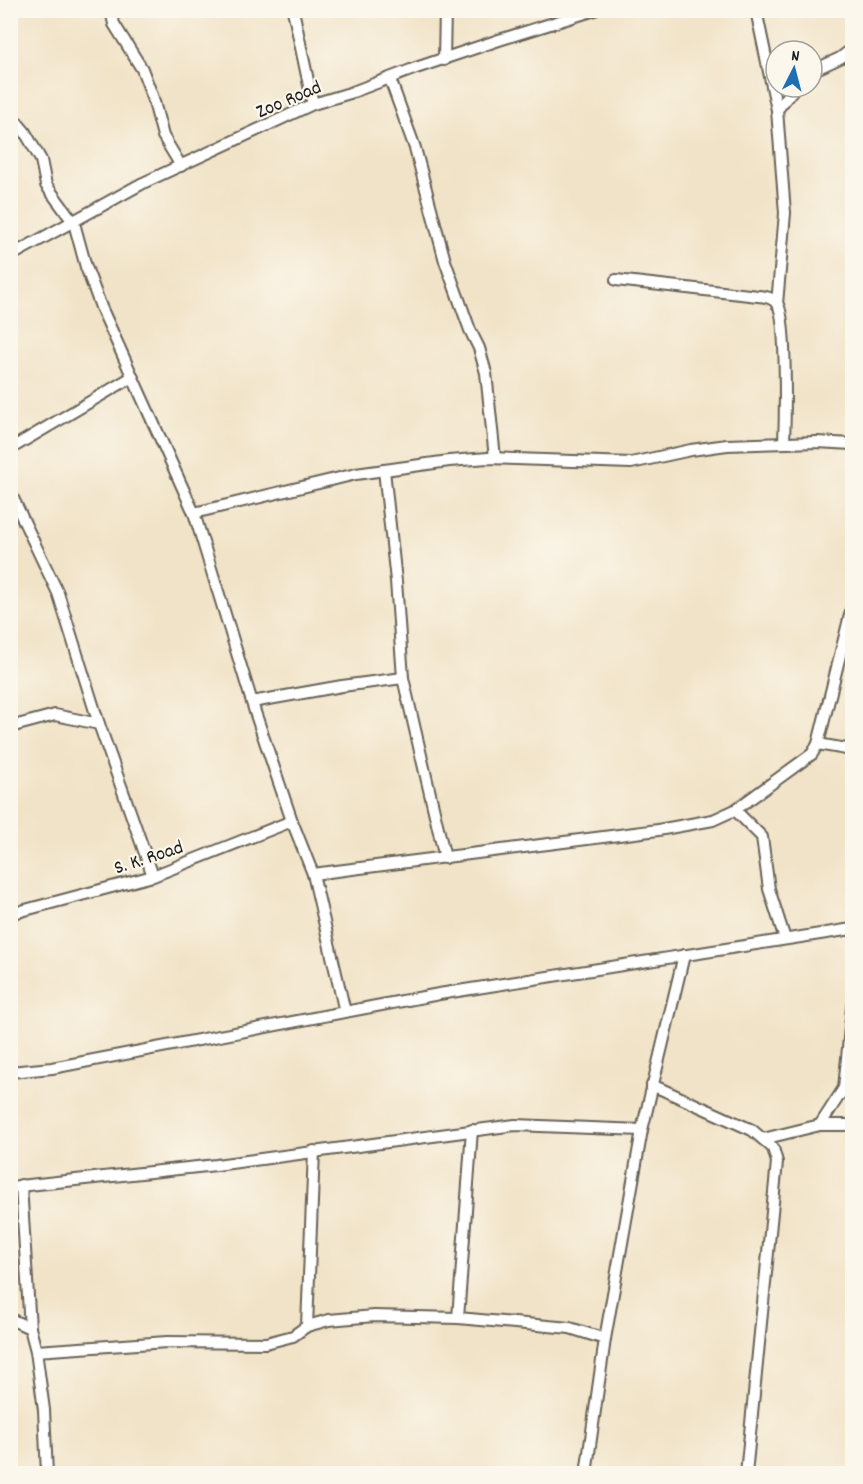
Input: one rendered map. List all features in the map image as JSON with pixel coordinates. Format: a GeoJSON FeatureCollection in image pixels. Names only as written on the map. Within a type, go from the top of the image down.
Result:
{"type":"FeatureCollection","features":[{"type":"Feature","properties":{"kind":"street"},"geometry":{"type":"LineString","coordinates":[[111,10],[114,24],[142,69],[153,98],[163,136],[181,166]]}},
{"type":"Feature","properties":{"kind":"street"},"geometry":{"type":"LineString","coordinates":[[293,10],[313,104]]}},
{"type":"Feature","properties":{"kind":"street"},"geometry":{"type":"LineString","coordinates":[[444,60],[445,10]]}},
{"type":"Feature","properties":{"kind":"street","name":"Zoo Road"},"geometry":{"type":"LineString","coordinates":[[10,256],[74,223],[143,183],[313,104],[595,10]]}},
{"type":"Feature","properties":{"kind":"street"},"geometry":{"type":"LineString","coordinates":[[756,10],[777,110],[785,213],[777,304]]}},
{"type":"Feature","properties":{"kind":"street"},"geometry":{"type":"LineString","coordinates":[[824,65],[852,50]]}},
{"type":"Feature","properties":{"kind":"street"},"geometry":{"type":"LineString","coordinates":[[390,79],[415,148],[445,261],[470,330],[479,348],[486,373],[495,458]]}},
{"type":"Feature","properties":{"kind":"street"},"geometry":{"type":"LineString","coordinates":[[777,110],[786,99]]}},
{"type":"Feature","properties":{"kind":"street"},"geometry":{"type":"LineString","coordinates":[[10,114],[41,160],[46,185],[74,223],[86,267],[132,377],[194,513],[252,702],[313,874],[345,1012]]}},
{"type":"Feature","properties":{"kind":"street"},"geometry":{"type":"LineString","coordinates":[[616,280],[771,298],[781,313],[783,333],[784,443]]}},
{"type":"Feature","properties":{"kind":"street"},"geometry":{"type":"LineString","coordinates":[[10,449],[132,377]]}},
{"type":"Feature","properties":{"kind":"street"},"geometry":{"type":"LineString","coordinates":[[194,513],[356,474],[448,461],[495,458],[631,463],[695,449],[727,445],[852,444]]}},
{"type":"Feature","properties":{"kind":"street"},"geometry":{"type":"LineString","coordinates":[[384,470],[396,581],[403,678],[445,858]]}},
{"type":"Feature","properties":{"kind":"street"},"geometry":{"type":"LineString","coordinates":[[10,492],[58,593],[99,724],[153,876]]}},
{"type":"Feature","properties":{"kind":"street"},"geometry":{"type":"LineString","coordinates":[[313,874],[658,830],[713,820],[735,810],[812,754],[818,744],[852,608]]}},
{"type":"Feature","properties":{"kind":"street"},"geometry":{"type":"LineString","coordinates":[[252,702],[403,678]]}},
{"type":"Feature","properties":{"kind":"street"},"geometry":{"type":"LineString","coordinates":[[10,727],[55,715],[99,724]]}},
{"type":"Feature","properties":{"kind":"street"},"geometry":{"type":"LineString","coordinates":[[818,744],[852,750]]}},
{"type":"Feature","properties":{"kind":"street"},"geometry":{"type":"LineString","coordinates":[[735,810],[762,837],[769,889],[785,939]]}},
{"type":"Feature","properties":{"kind":"street","name":"S. K. Road"},"geometry":{"type":"LineString","coordinates":[[10,914],[153,876],[292,820]]}},
{"type":"Feature","properties":{"kind":"street"},"geometry":{"type":"LineString","coordinates":[[10,1072],[52,1068],[439,994],[852,929]]}},
{"type":"Feature","properties":{"kind":"street"},"geometry":{"type":"LineString","coordinates":[[586,1473],[605,1339],[642,1130],[684,955]]}},
{"type":"Feature","properties":{"kind":"street"},"geometry":{"type":"LineString","coordinates":[[820,1125],[844,1088],[852,1008]]}},
{"type":"Feature","properties":{"kind":"street"},"geometry":{"type":"LineString","coordinates":[[652,1085],[752,1130],[773,1148],[777,1162],[746,1473]]}},
{"type":"Feature","properties":{"kind":"street"},"geometry":{"type":"LineString","coordinates":[[47,1473],[44,1410],[36,1351],[30,1328],[16,1186],[216,1165],[515,1125],[642,1130]]}},
{"type":"Feature","properties":{"kind":"street"},"geometry":{"type":"LineString","coordinates":[[763,1138],[820,1125],[852,1125]]}},
{"type":"Feature","properties":{"kind":"street"},"geometry":{"type":"LineString","coordinates":[[458,1318],[472,1130]]}},
{"type":"Feature","properties":{"kind":"street"},"geometry":{"type":"LineString","coordinates":[[307,1326],[314,1151]]}},
{"type":"Feature","properties":{"kind":"street"},"geometry":{"type":"LineString","coordinates":[[36,1351],[167,1342],[266,1343],[293,1336],[307,1326],[329,1320],[351,1318],[458,1318],[570,1328],[605,1339]]}},
{"type":"Feature","properties":{"kind":"street"},"geometry":{"type":"LineString","coordinates":[[10,1319],[30,1328]]}}]}
